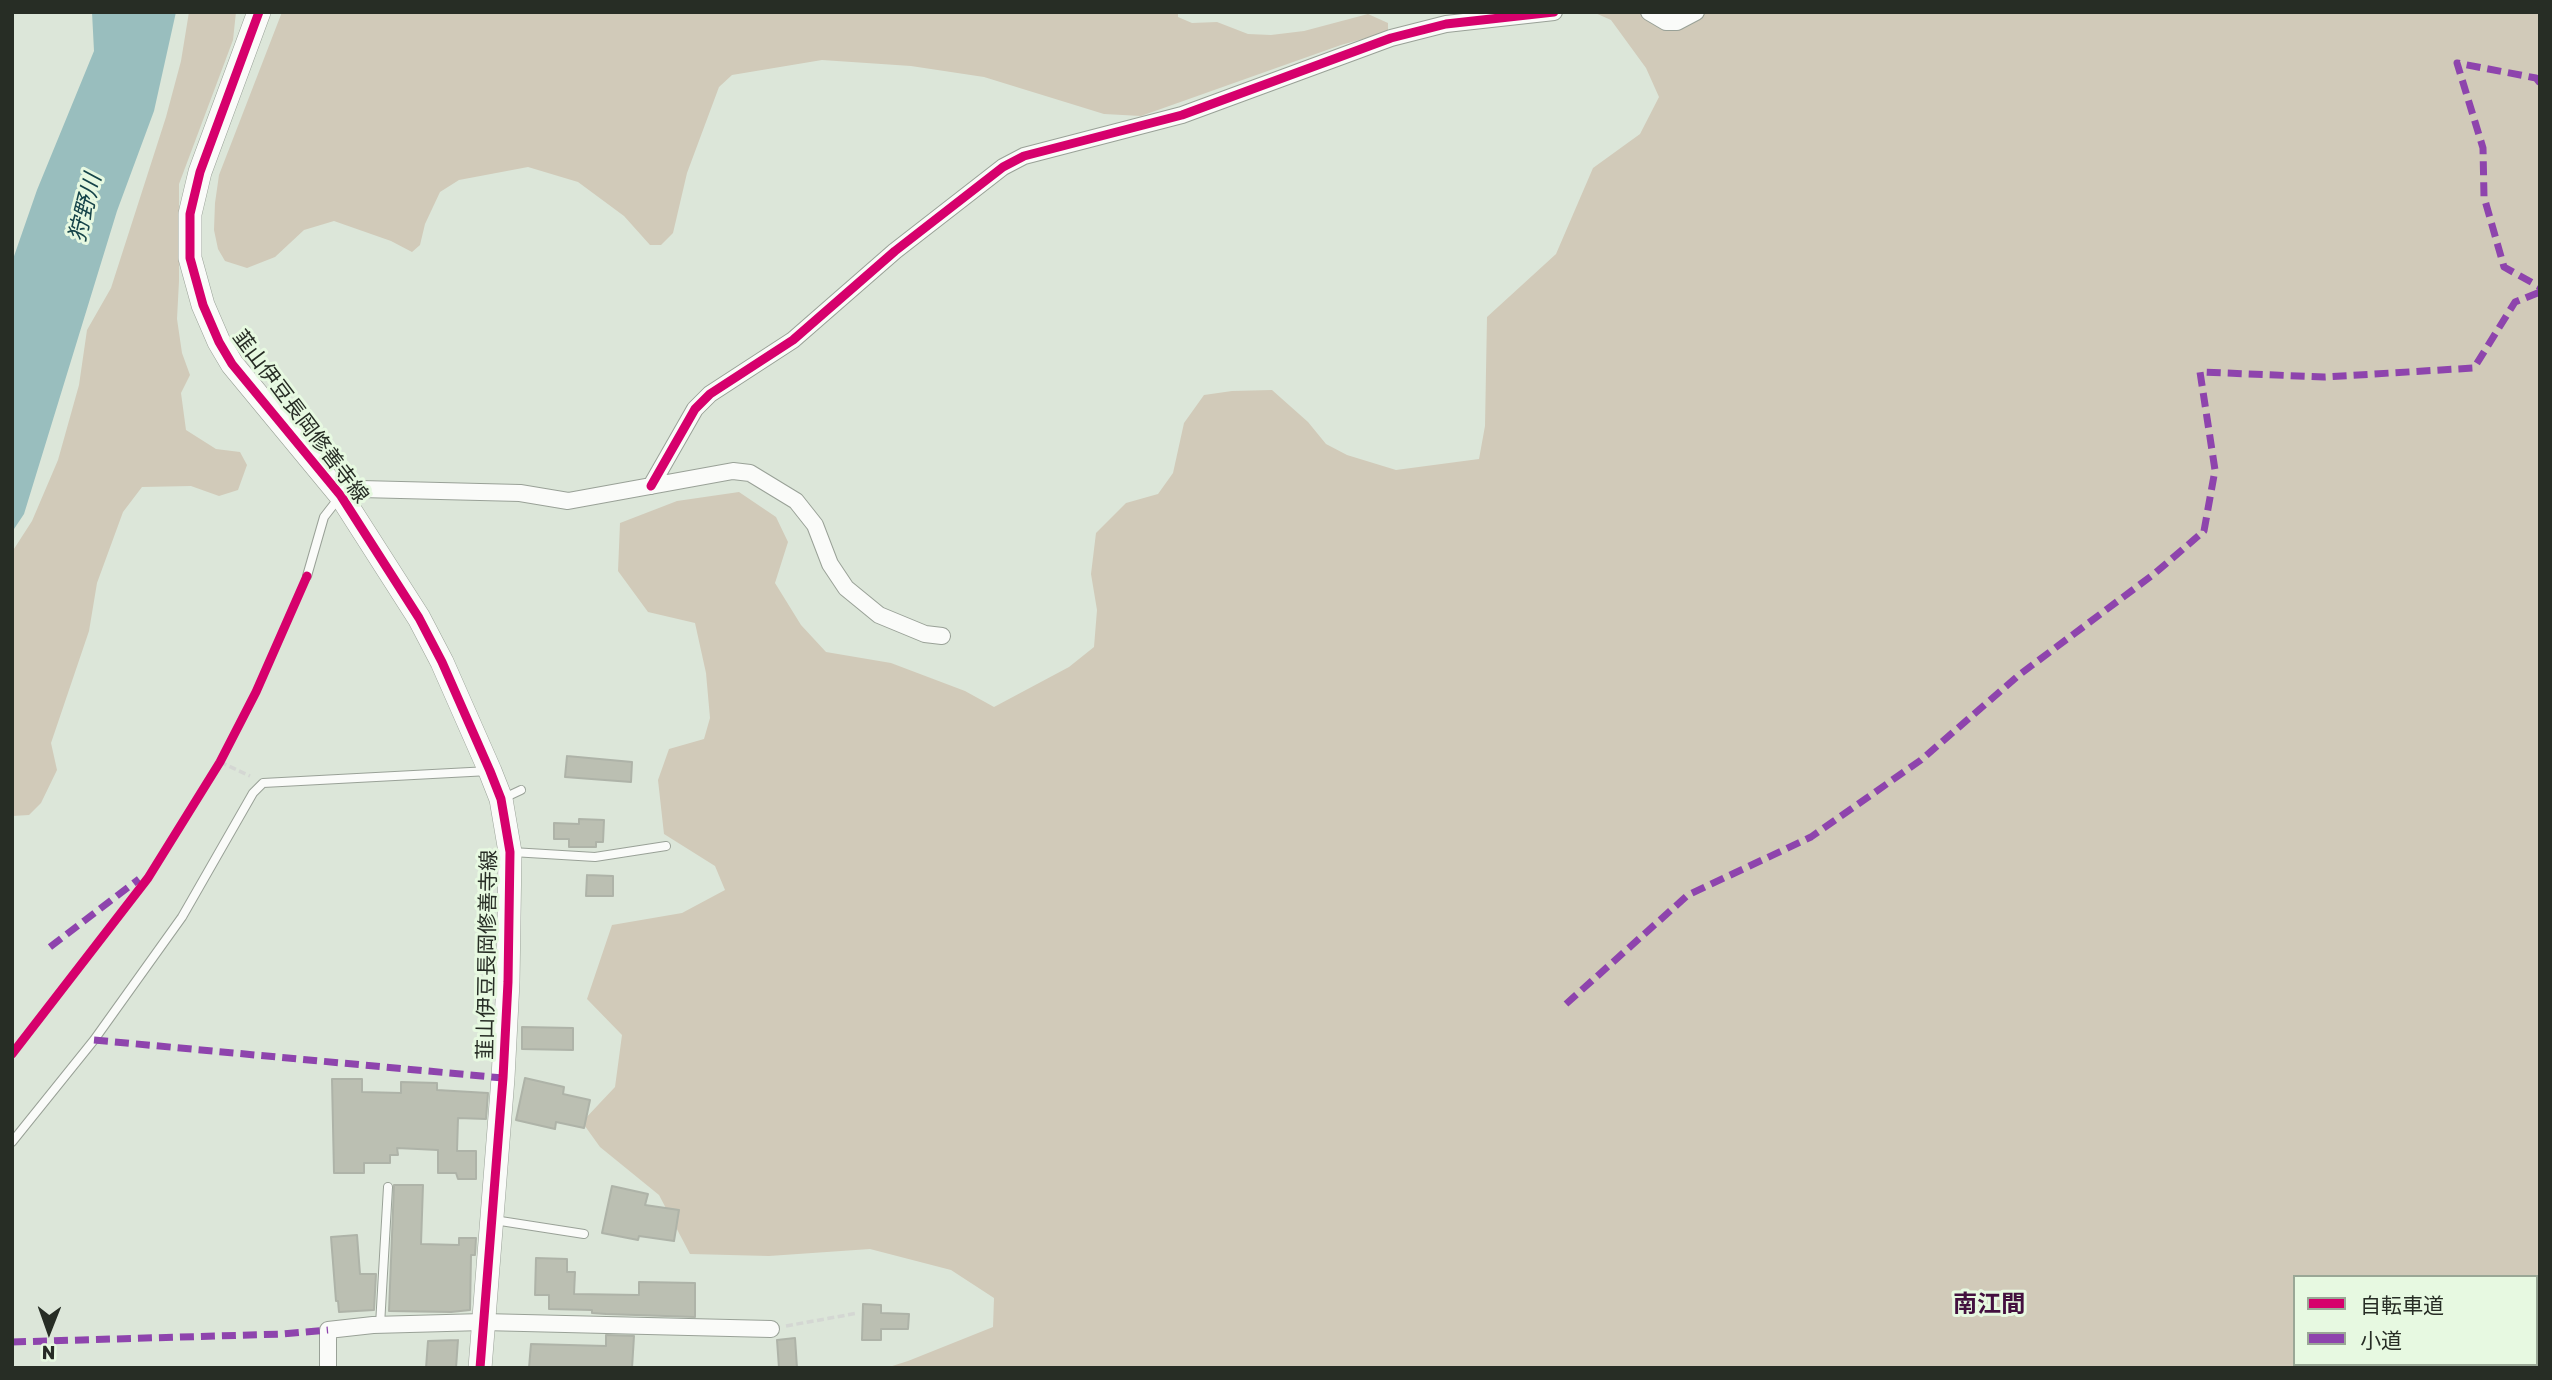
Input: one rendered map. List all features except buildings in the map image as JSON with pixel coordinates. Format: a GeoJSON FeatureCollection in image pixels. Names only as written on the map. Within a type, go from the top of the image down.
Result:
{"type":"FeatureCollection","features":[{"type":"Feature","properties":{"kind":"main road","name":"韮山伊豆長岡修善寺線"},"geometry":{"type":"LineString","coordinates":[[259,12],[200,172],[190,214],[190,258],[203,305],[219,342],[232,363],[341,496],[419,618],[442,662],[490,771],[511,795],[508,982],[480,1368]]}},
{"type":"Feature","properties":{"kind":"street"},"geometry":{"type":"LineString","coordinates":[[651,486],[695,409],[710,394],[793,340],[904,243],[1003,167],[1024,156],[1182,115],[1391,38],[1446,24],[1555,12]]}},
{"type":"Feature","properties":{"kind":"street"},"geometry":{"type":"LineString","coordinates":[[1649,12],[1666,22],[1677,22],[1696,12]]}},
{"type":"Feature","properties":{"kind":"street"},"geometry":{"type":"LineString","coordinates":[[341,496],[361,489],[520,493],[568,501],[733,471],[750,473],[796,501],[815,526],[830,564],[846,588],[879,615],[925,634],[942,636]]}},
{"type":"Feature","properties":{"kind":"street"},"geometry":{"type":"LineString","coordinates":[[328,1368],[328,1330],[380,1325],[483,1322],[771,1329]]}},
{"type":"Feature","properties":{"kind":"lane"},"geometry":{"type":"LineString","coordinates":[[307,576],[324,517],[331,505],[341,496]]}},
{"type":"Feature","properties":{"kind":"lane"},"geometry":{"type":"LineString","coordinates":[[12,1142],[93,1040],[182,917],[253,793],[263,783],[490,771]]}},
{"type":"Feature","properties":{"kind":"lane"},"geometry":{"type":"LineString","coordinates":[[510,852],[595,857],[666,846]]}},
{"type":"Feature","properties":{"kind":"lane"},"geometry":{"type":"LineString","coordinates":[[380,1325],[388,1187]]}},
{"type":"Feature","properties":{"kind":"lane"},"geometry":{"type":"LineString","coordinates":[[491,1219],[584,1234]]}},
{"type":"Feature","properties":{"kind":"path"},"geometry":{"type":"LineString","coordinates":[[213,774],[226,750]]}},
{"type":"Feature","properties":{"kind":"path"},"geometry":{"type":"LineString","coordinates":[[220,762],[250,776]]}},
{"type":"Feature","properties":{"kind":"path"},"geometry":{"type":"LineString","coordinates":[[771,1329],[858,1313]]}},
{"type":"Feature","properties":{"kind":"shaded area"},"geometry":{"type":"Polygon","coordinates":[[[189,12],[236,12],[233,40],[179,184],[177,319],[182,353],[190,375],[181,393],[186,430],[216,449],[240,452],[247,465],[238,490],[219,496],[191,486],[142,487],[123,512],[97,583],[89,631],[51,743],[57,770],[41,803],[29,815],[12,816],[12,552],[32,521],[58,460],[79,385],[87,330],[111,288],[166,117],[181,61],[189,12]]]}},
{"type":"Feature","properties":{"kind":"shaded area"},"geometry":{"type":"Polygon","coordinates":[[[282,12],[1178,12],[1178,17],[1192,23],[1217,22],[1248,34],[1271,35],[1304,31],[1368,14],[1388,23],[1388,32],[1341,45],[1141,116],[1104,114],[984,77],[911,66],[822,60],[732,75],[719,87],[687,173],[673,233],[661,245],[650,245],[624,216],[578,182],[528,167],[459,180],[440,192],[425,224],[420,245],[412,252],[391,241],[334,221],[304,230],[275,257],[247,268],[225,261],[218,249],[214,230],[215,203],[219,175],[282,12]]]}},
{"type":"Feature","properties":{"kind":"shaded area"},"geometry":{"type":"Polygon","coordinates":[[[1593,12],[2540,12],[2540,1368],[886,1368],[993,1327],[994,1298],[951,1270],[870,1249],[769,1256],[690,1254],[659,1195],[600,1147],[582,1122],[615,1087],[622,1035],[587,999],[612,925],[682,913],[725,890],[715,866],[664,834],[658,780],[669,749],[704,739],[710,718],[706,673],[695,623],[648,612],[618,571],[620,523],[677,501],[739,492],[776,517],[788,542],[775,583],[801,625],[826,652],[891,663],[965,691],[994,707],[1069,667],[1094,647],[1097,610],[1091,574],[1096,533],[1126,503],[1158,494],[1173,473],[1184,423],[1204,395],[1272,390],[1308,422],[1326,444],[1347,455],[1396,470],[1479,459],[1485,426],[1487,317],[1556,254],[1593,168],[1640,134],[1659,97],[1646,68],[1611,20],[1593,12]]]}},
{"type":"Feature","properties":{"kind":"water","name":"狩野川"},"geometry":{"type":"Polygon","coordinates":[[[92,12],[176,12],[154,111],[117,211],[24,514],[12,532],[12,262],[37,190],[94,51],[92,12]]]}},
{"type":"Feature","properties":{"kind":"marked path"},"geometry":{"type":"LineString","coordinates":[[2540,83],[2536,78],[2457,63],[2483,148],[2484,197],[2504,267],[2540,287]]}},
{"type":"Feature","properties":{"kind":"marked path"},"geometry":{"type":"LineString","coordinates":[[1566,1004],[1688,895],[1811,837],[1921,760],[2019,675],[2154,574],[2204,531],[2215,470],[2200,372],[2324,377],[2474,368],[2515,302],[2540,292]]}},
{"type":"Feature","properties":{"kind":"marked path"},"geometry":{"type":"LineString","coordinates":[[50,947],[139,879]]}},
{"type":"Feature","properties":{"kind":"marked path"},"geometry":{"type":"LineString","coordinates":[[94,1040],[503,1078]]}},
{"type":"Feature","properties":{"kind":"marked path"},"geometry":{"type":"LineString","coordinates":[[12,1342],[283,1334],[328,1330]]}},
{"type":"Feature","properties":{"kind":"cycle path"},"geometry":{"type":"LineString","coordinates":[[259,12],[200,172],[190,214],[190,258],[203,305],[232,364],[341,496],[419,618],[442,662],[501,799],[510,852],[503,1078],[480,1368]]}},
{"type":"Feature","properties":{"kind":"cycle path"},"geometry":{"type":"LineString","coordinates":[[651,486],[695,409],[710,394],[793,340],[895,251],[1003,167],[1024,156],[1182,115],[1391,38],[1446,24],[1554,12]]}},
{"type":"Feature","properties":{"kind":"cycle path"},"geometry":{"type":"LineString","coordinates":[[12,1054],[148,878],[220,762],[256,692],[307,576]]}},
{"type":"Feature","properties":{"kind":"district","name":"南江間"},"geometry":{"type":"Point","coordinates":[1989,1305]}}]}
